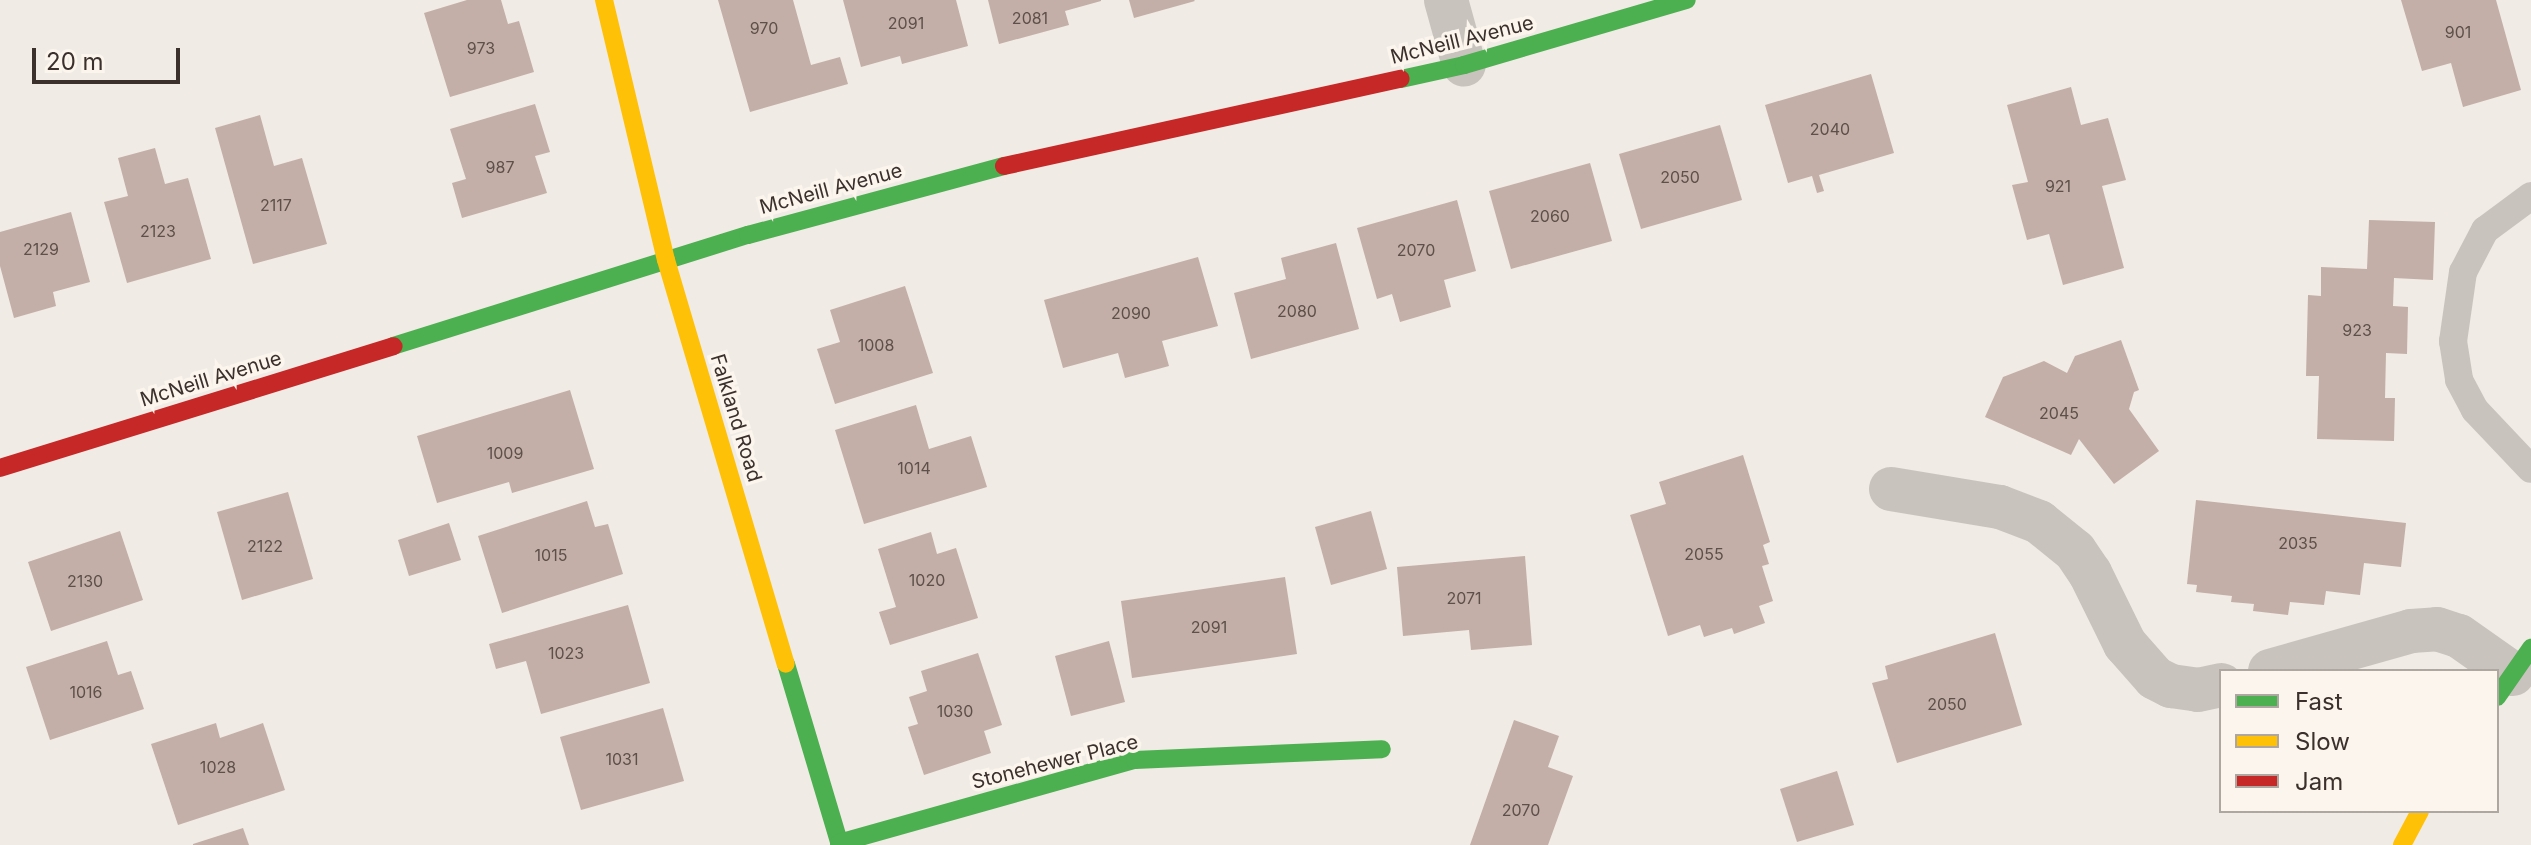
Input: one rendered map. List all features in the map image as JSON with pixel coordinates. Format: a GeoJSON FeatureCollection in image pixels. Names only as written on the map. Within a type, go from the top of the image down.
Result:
{"type":"FeatureCollection","features":[{"type":"Feature","properties":{"kind":"street","name":"Falkland Road"},"geometry":{"type":"LineString","coordinates":[[604,0],[666,260],[839,844]]}},
{"type":"Feature","properties":{"kind":"street"},"geometry":{"type":"LineString","coordinates":[[1446,0],[1464,65]]}},
{"type":"Feature","properties":{"kind":"street","name":"McNeill Avenue"},"geometry":{"type":"LineString","coordinates":[[0,468],[666,260],[955,177],[1464,65],[1687,0]]}},
{"type":"Feature","properties":{"kind":"street"},"geometry":{"type":"LineString","coordinates":[[1891,489],[2000,507],[2039,522],[2075,551],[2090,573],[2125,644],[2155,678],[2171,686],[2198,690],[2219,685]]}},
{"type":"Feature","properties":{"kind":"street"},"geometry":{"type":"LineString","coordinates":[[2277,669],[2411,631],[2437,629],[2459,636],[2514,673]]}},
{"type":"Feature","properties":{"kind":"street","name":"Stonehewer Place"},"geometry":{"type":"LineString","coordinates":[[839,844],[1135,760],[1382,749]]}},
{"type":"Feature","properties":{"kind":"street"},"geometry":{"type":"LineString","coordinates":[[2402,845],[2419,813]]}},
{"type":"Feature","properties":{"kind":"lane"},"geometry":{"type":"LineString","coordinates":[[2531,196],[2485,230],[2463,272],[2453,341],[2459,380],[2475,410],[2531,469]]}},
{"type":"Feature","properties":{"kind":"building"},"geometry":{"type":"Polygon","coordinates":[[[467,0],[501,0],[508,24],[519,21],[534,72],[450,97],[424,13],[467,0]]]}},
{"type":"Feature","properties":{"kind":"building"},"geometry":{"type":"Polygon","coordinates":[[[718,0],[793,0],[811,65],[840,57],[848,84],[750,112],[718,0]]]}},
{"type":"Feature","properties":{"kind":"building"},"geometry":{"type":"Polygon","coordinates":[[[843,0],[956,0],[968,46],[902,64],[900,56],[861,67],[843,0]]]}},
{"type":"Feature","properties":{"kind":"building"},"geometry":{"type":"Polygon","coordinates":[[[988,0],[1101,1],[1065,11],[1069,25],[999,44],[988,0]]]}},
{"type":"Feature","properties":{"kind":"building"},"geometry":{"type":"Polygon","coordinates":[[[1129,0],[1194,0],[1195,1],[1134,18],[1129,0]]]}},
{"type":"Feature","properties":{"kind":"building"},"geometry":{"type":"Polygon","coordinates":[[[2401,0],[2496,0],[2521,90],[2463,107],[2451,63],[2422,71],[2401,0]]]}},
{"type":"Feature","properties":{"kind":"building"},"geometry":{"type":"Polygon","coordinates":[[[1871,74],[1894,153],[1819,175],[1824,191],[1817,193],[1812,176],[1788,183],[1765,105],[1871,74]]]}},
{"type":"Feature","properties":{"kind":"building"},"geometry":{"type":"Polygon","coordinates":[[[2071,87],[2081,125],[2108,118],[2126,180],[2102,186],[2124,268],[2063,285],[2049,234],[2027,240],[2012,185],[2028,182],[2007,105],[2071,87]]]}},
{"type":"Feature","properties":{"kind":"building"},"geometry":{"type":"Polygon","coordinates":[[[535,104],[550,152],[535,156],[547,193],[462,218],[452,183],[466,179],[450,129],[535,104]]]}},
{"type":"Feature","properties":{"kind":"building"},"geometry":{"type":"Polygon","coordinates":[[[260,115],[274,166],[302,158],[327,244],[253,264],[215,128],[260,115]]]}},
{"type":"Feature","properties":{"kind":"building"},"geometry":{"type":"Polygon","coordinates":[[[1720,125],[1742,200],[1641,229],[1619,154],[1720,125]]]}},
{"type":"Feature","properties":{"kind":"building"},"geometry":{"type":"Polygon","coordinates":[[[155,148],[165,184],[188,178],[211,259],[127,283],[104,202],[128,196],[118,158],[155,148]]]}},
{"type":"Feature","properties":{"kind":"building"},"geometry":{"type":"Polygon","coordinates":[[[1590,163],[1612,241],[1511,269],[1489,191],[1590,163]]]}},
{"type":"Feature","properties":{"kind":"building"},"geometry":{"type":"Polygon","coordinates":[[[1457,200],[1476,271],[1444,280],[1451,307],[1400,322],[1392,294],[1377,299],[1357,228],[1457,200]]]}},
{"type":"Feature","properties":{"kind":"building"},"geometry":{"type":"Polygon","coordinates":[[[71,212],[90,282],[53,292],[56,306],[14,318],[0,266],[0,232],[71,212]]]}},
{"type":"Feature","properties":{"kind":"building"},"geometry":{"type":"Polygon","coordinates":[[[2369,220],[2435,222],[2433,280],[2394,278],[2393,306],[2408,307],[2407,354],[2386,353],[2385,398],[2395,398],[2394,441],[2317,439],[2319,376],[2306,376],[2308,295],[2321,296],[2321,267],[2367,269],[2369,220]]]}},
{"type":"Feature","properties":{"kind":"building"},"geometry":{"type":"Polygon","coordinates":[[[1336,243],[1359,329],[1251,359],[1234,293],[1286,279],[1281,258],[1336,243]]]}},
{"type":"Feature","properties":{"kind":"building"},"geometry":{"type":"Polygon","coordinates":[[[1198,257],[1218,326],[1162,341],[1169,366],[1125,378],[1118,353],[1063,368],[1044,300],[1198,257]]]}},
{"type":"Feature","properties":{"kind":"building"},"geometry":{"type":"Polygon","coordinates":[[[905,286],[933,373],[835,404],[817,349],[840,342],[830,310],[905,286]]]}},
{"type":"Feature","properties":{"kind":"building"},"geometry":{"type":"Polygon","coordinates":[[[2121,340],[2139,390],[2134,392],[2129,409],[2159,451],[2114,484],[2079,439],[2071,455],[1985,417],[2003,377],[2044,361],[2067,373],[2075,356],[2121,340]]]}},
{"type":"Feature","properties":{"kind":"building"},"geometry":{"type":"Polygon","coordinates":[[[570,390],[594,469],[512,493],[509,482],[437,503],[417,436],[570,390]]]}},
{"type":"Feature","properties":{"kind":"building"},"geometry":{"type":"Polygon","coordinates":[[[916,405],[929,449],[971,436],[987,487],[864,524],[835,430],[916,405]]]}},
{"type":"Feature","properties":{"kind":"building"},"geometry":{"type":"Polygon","coordinates":[[[1743,455],[1770,542],[1763,545],[1769,564],[1762,566],[1773,601],[1759,606],[1765,623],[1734,634],[1732,628],[1704,637],[1700,625],[1668,636],[1630,515],[1666,504],[1659,482],[1743,455]]]}},
{"type":"Feature","properties":{"kind":"building"},"geometry":{"type":"Polygon","coordinates":[[[288,492],[313,579],[242,600],[217,512],[288,492]]]}},
{"type":"Feature","properties":{"kind":"building"},"geometry":{"type":"Polygon","coordinates":[[[2196,500],[2406,523],[2401,567],[2364,563],[2360,595],[2326,591],[2324,605],[2290,602],[2288,615],[2253,611],[2254,604],[2231,602],[2232,596],[2196,592],[2197,585],[2187,584],[2196,500]]]}},
{"type":"Feature","properties":{"kind":"building"},"geometry":{"type":"Polygon","coordinates":[[[587,501],[595,527],[608,524],[623,574],[502,613],[478,536],[587,501]]]}},
{"type":"Feature","properties":{"kind":"building"},"geometry":{"type":"Polygon","coordinates":[[[1371,511],[1387,569],[1331,585],[1315,527],[1371,511]]]}},
{"type":"Feature","properties":{"kind":"building"},"geometry":{"type":"Polygon","coordinates":[[[449,523],[461,560],[409,576],[398,540],[449,523]]]}},
{"type":"Feature","properties":{"kind":"building"},"geometry":{"type":"Polygon","coordinates":[[[120,531],[143,600],[51,631],[28,562],[120,531]]]}},
{"type":"Feature","properties":{"kind":"building"},"geometry":{"type":"Polygon","coordinates":[[[931,532],[937,554],[956,548],[978,618],[890,645],[879,612],[896,607],[878,549],[931,532]]]}},
{"type":"Feature","properties":{"kind":"building"},"geometry":{"type":"Polygon","coordinates":[[[1525,556],[1532,645],[1471,650],[1469,630],[1403,636],[1397,567],[1525,556]]]}},
{"type":"Feature","properties":{"kind":"building"},"geometry":{"type":"Polygon","coordinates":[[[1285,577],[1297,654],[1132,678],[1121,601],[1285,577]]]}},
{"type":"Feature","properties":{"kind":"building"},"geometry":{"type":"Polygon","coordinates":[[[628,605],[650,683],[541,714],[526,661],[496,669],[489,644],[628,605]]]}},
{"type":"Feature","properties":{"kind":"building"},"geometry":{"type":"Polygon","coordinates":[[[1995,633],[2022,725],[1897,763],[1872,683],[1888,679],[1885,666],[1995,633]]]}},
{"type":"Feature","properties":{"kind":"building"},"geometry":{"type":"Polygon","coordinates":[[[107,641],[118,675],[131,671],[144,709],[50,740],[26,667],[107,641]]]}},
{"type":"Feature","properties":{"kind":"building"},"geometry":{"type":"Polygon","coordinates":[[[1109,641],[1125,702],[1071,716],[1055,656],[1109,641]]]}},
{"type":"Feature","properties":{"kind":"building"},"geometry":{"type":"Polygon","coordinates":[[[978,653],[1002,725],[984,731],[991,753],[924,775],[908,727],[918,724],[909,697],[927,691],[921,671],[978,653]]]}},
{"type":"Feature","properties":{"kind":"building"},"geometry":{"type":"Polygon","coordinates":[[[663,708],[684,781],[581,810],[560,737],[663,708]]]}},
{"type":"Feature","properties":{"kind":"building"},"geometry":{"type":"Polygon","coordinates":[[[1514,720],[1559,736],[1548,767],[1573,776],[1548,845],[1470,845],[1514,720]]]}},
{"type":"Feature","properties":{"kind":"building"},"geometry":{"type":"Polygon","coordinates":[[[216,723],[220,738],[263,723],[285,790],[178,825],[151,744],[216,723]]]}},
{"type":"Feature","properties":{"kind":"building"},"geometry":{"type":"Polygon","coordinates":[[[1837,771],[1854,825],[1797,842],[1780,789],[1837,771]]]}},
{"type":"Feature","properties":{"kind":"building"},"geometry":{"type":"Polygon","coordinates":[[[243,828],[249,845],[193,845],[193,844],[243,828]]]}},
{"type":"Feature","properties":{"kind":"traffic: fast"},"geometry":{"type":"LineString","coordinates":[[1401,79],[1464,65],[1687,0]]}},
{"type":"Feature","properties":{"kind":"traffic: fast"},"geometry":{"type":"LineString","coordinates":[[393,346],[748,235],[1004,166]]}},
{"type":"Feature","properties":{"kind":"traffic: fast"},"geometry":{"type":"LineString","coordinates":[[2499,694],[2531,648]]}},
{"type":"Feature","properties":{"kind":"traffic: fast"},"geometry":{"type":"LineString","coordinates":[[786,664],[840,845]]}},
{"type":"Feature","properties":{"kind":"traffic: fast"},"geometry":{"type":"LineString","coordinates":[[839,843],[1135,760],[1382,749]]}},
{"type":"Feature","properties":{"kind":"traffic: slow"},"geometry":{"type":"LineString","coordinates":[[604,0],[666,260],[786,664]]}},
{"type":"Feature","properties":{"kind":"traffic: slow"},"geometry":{"type":"LineString","coordinates":[[2402,845],[2419,813]]}},
{"type":"Feature","properties":{"kind":"traffic: jam"},"geometry":{"type":"LineString","coordinates":[[1004,166],[1401,79]]}},
{"type":"Feature","properties":{"kind":"traffic: jam"},"geometry":{"type":"LineString","coordinates":[[0,468],[393,346]]}}]}
